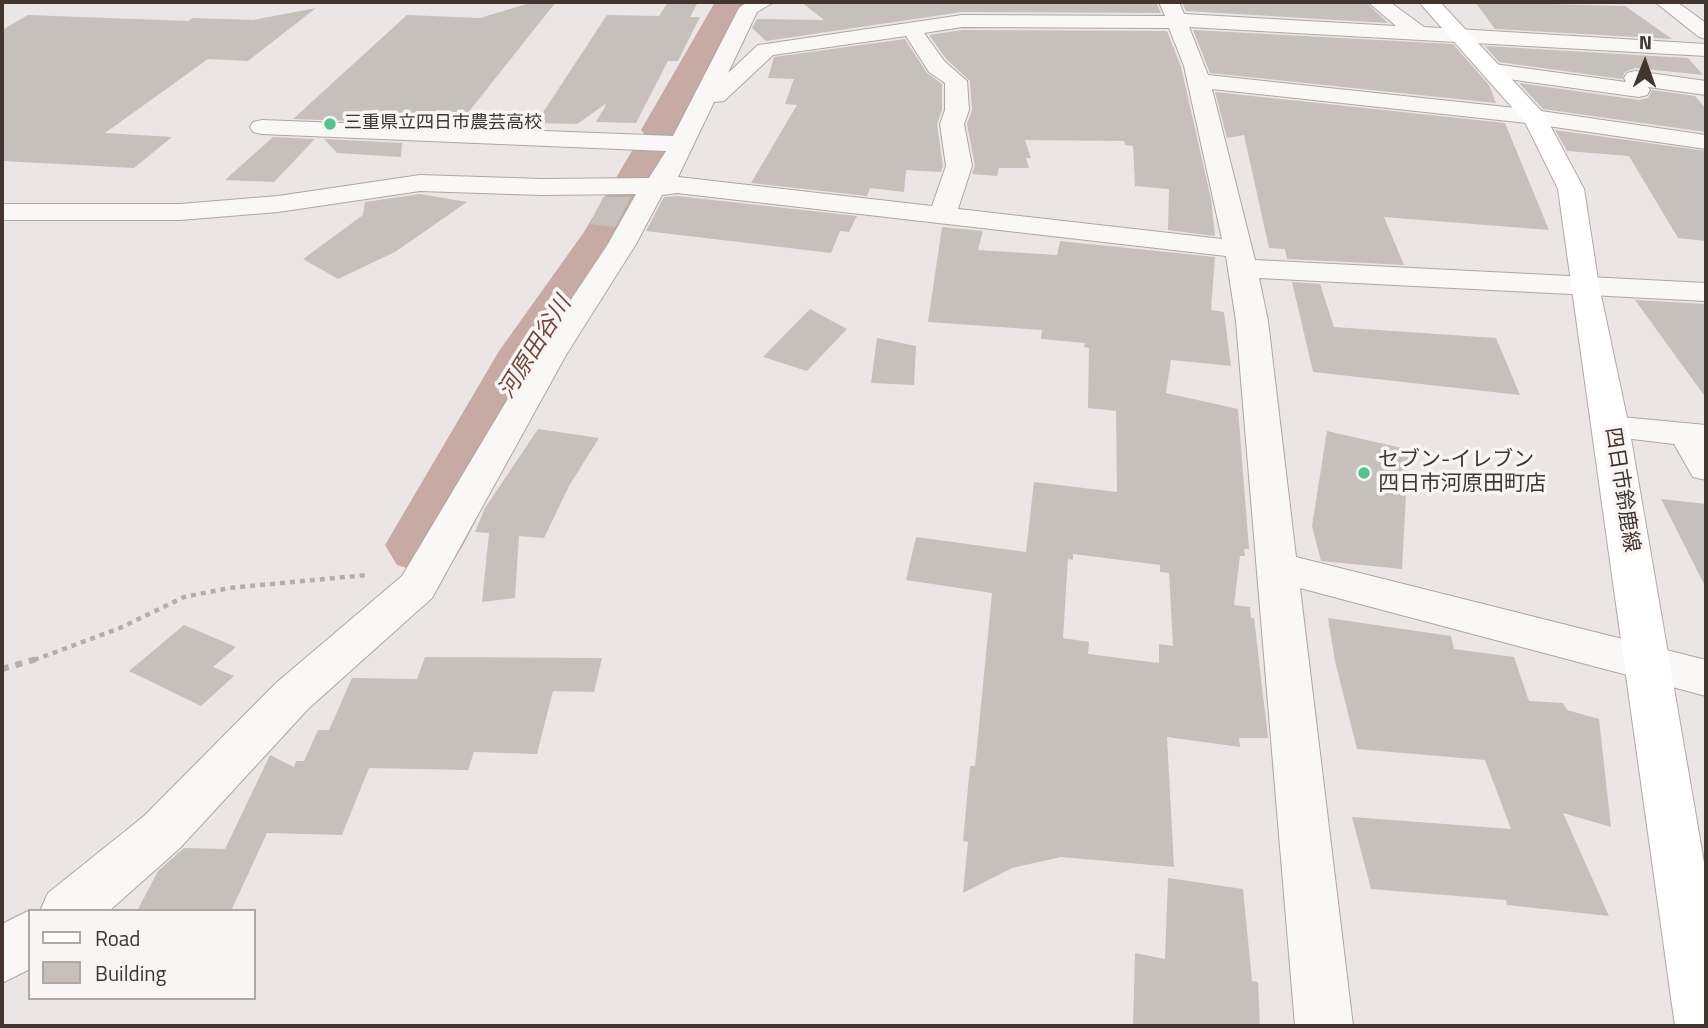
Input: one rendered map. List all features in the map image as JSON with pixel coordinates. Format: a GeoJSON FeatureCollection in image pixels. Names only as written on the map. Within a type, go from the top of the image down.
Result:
{"type":"FeatureCollection","features":[{"type":"Feature","properties":{"kind":"main road","name":"四日市鈴鹿線"},"geometry":{"type":"LineString","coordinates":[[1429,2],[1461,33],[1535,118],[1571,189],[1584,286],[1611,427],[1648,664],[1699,942],[1704,1026]]}},
{"type":"Feature","properties":{"kind":"street"},"geometry":{"type":"LineString","coordinates":[[643,185],[682,144],[749,8],[764,2]]}},
{"type":"Feature","properties":{"kind":"street"},"geometry":{"type":"LineString","coordinates":[[1378,2],[1419,33]]}},
{"type":"Feature","properties":{"kind":"street"},"geometry":{"type":"LineString","coordinates":[[1660,2],[1706,5]]}},
{"type":"Feature","properties":{"kind":"street"},"geometry":{"type":"LineString","coordinates":[[1665,2],[1699,27]]}},
{"type":"Feature","properties":{"kind":"street"},"geometry":{"type":"LineString","coordinates":[[695,118],[766,50],[909,22],[1176,15],[1706,50]]}},
{"type":"Feature","properties":{"kind":"street"},"geometry":{"type":"LineString","coordinates":[[1176,15],[1198,81],[1241,258],[1252,321],[1324,1026]]}},
{"type":"Feature","properties":{"kind":"street"},"geometry":{"type":"LineString","coordinates":[[909,22],[937,66],[956,80],[957,110],[952,124],[960,166],[943,214]]}},
{"type":"Feature","properties":{"kind":"street"},"geometry":{"type":"LineString","coordinates":[[737,33],[766,50]]}},
{"type":"Feature","properties":{"kind":"street"},"geometry":{"type":"LineString","coordinates":[[1616,44],[1639,67],[1637,84],[1662,136]]}},
{"type":"Feature","properties":{"kind":"street"},"geometry":{"type":"LineString","coordinates":[[1494,71],[1706,88]]}},
{"type":"Feature","properties":{"kind":"street"},"geometry":{"type":"LineString","coordinates":[[1198,81],[1535,118],[1706,142]]}},
{"type":"Feature","properties":{"kind":"street"},"geometry":{"type":"LineString","coordinates":[[262,127],[682,144]]}},
{"type":"Feature","properties":{"kind":"street"},"geometry":{"type":"LineString","coordinates":[[2,212],[180,212],[278,204],[420,183],[542,187],[643,185],[943,214],[1119,237],[1241,258],[1584,286],[1706,292]]}},
{"type":"Feature","properties":{"kind":"street"},"geometry":{"type":"LineString","coordinates":[[70,909],[162,832],[292,696],[338,653],[402,601],[424,576],[550,355],[622,244],[650,192],[643,185]]}},
{"type":"Feature","properties":{"kind":"street"},"geometry":{"type":"LineString","coordinates":[[1611,427],[1696,436],[1706,468]]}},
{"type":"Feature","properties":{"kind":"street"},"geometry":{"type":"LineString","coordinates":[[1278,568],[1706,678]]}},
{"type":"Feature","properties":{"kind":"street"},"geometry":{"type":"LineString","coordinates":[[2,956],[28,937]]}},
{"type":"Feature","properties":{"kind":"path"},"geometry":{"type":"LineString","coordinates":[[2,669],[120,628],[184,597],[229,588],[378,574],[424,576]]}},
{"type":"Feature","properties":{"kind":"building"},"geometry":{"type":"Polygon","coordinates":[[[533,2],[556,2],[463,119],[405,117],[404,123],[293,119],[407,15],[480,18],[533,2]]]}},
{"type":"Feature","properties":{"kind":"building"},"geometry":{"type":"Polygon","coordinates":[[[668,2],[698,2],[690,17],[700,17],[678,61],[668,61],[636,123],[596,122],[607,103],[577,124],[536,123],[607,15],[659,16],[668,2]]]}},
{"type":"Feature","properties":{"kind":"building"},"geometry":{"type":"Polygon","coordinates":[[[801,2],[1156,2],[1161,13],[962,12],[766,41],[752,28],[757,19],[824,20],[801,2]]]}},
{"type":"Feature","properties":{"kind":"building"},"geometry":{"type":"Polygon","coordinates":[[[1182,2],[1366,2],[1388,23],[1186,11],[1182,2]]]}},
{"type":"Feature","properties":{"kind":"building"},"geometry":{"type":"Polygon","coordinates":[[[1475,2],[1625,6],[1672,39],[1495,29],[1475,2]]]}},
{"type":"Feature","properties":{"kind":"building"},"geometry":{"type":"Polygon","coordinates":[[[316,8],[248,61],[208,59],[105,133],[172,137],[134,168],[2,161],[2,30],[28,15],[188,21],[192,18],[253,20],[316,8]]]}},
{"type":"Feature","properties":{"kind":"building"},"geometry":{"type":"Polygon","coordinates":[[[962,30],[1167,31],[1181,67],[1211,199],[1215,236],[1168,230],[1169,189],[1135,186],[1133,146],[1125,145],[1124,141],[1025,140],[1031,158],[1026,158],[1029,168],[999,168],[997,176],[972,174],[975,166],[967,124],[972,110],[970,81],[947,60],[929,35],[962,30]]]}},
{"type":"Feature","properties":{"kind":"building"},"geometry":{"type":"Polygon","coordinates":[[[1193,30],[1453,44],[1489,85],[1496,103],[1210,73],[1193,30]]]}},
{"type":"Feature","properties":{"kind":"building"},"geometry":{"type":"Polygon","coordinates":[[[905,39],[927,73],[942,84],[942,110],[937,124],[943,166],[941,172],[906,170],[904,192],[870,188],[867,196],[751,183],[797,105],[785,104],[794,79],[768,78],[774,57],[905,39]]]}},
{"type":"Feature","properties":{"kind":"building"},"geometry":{"type":"Polygon","coordinates":[[[1485,46],[1688,58],[1703,75],[1635,68],[1625,72],[1622,79],[1499,62],[1485,46]]]}},
{"type":"Feature","properties":{"kind":"building"},"geometry":{"type":"Polygon","coordinates":[[[1519,83],[1639,100],[1648,98],[1652,90],[1695,96],[1706,109],[1706,132],[1543,109],[1519,83]]]}},
{"type":"Feature","properties":{"kind":"building"},"geometry":{"type":"Polygon","coordinates":[[[1215,92],[1505,123],[1549,230],[1384,217],[1404,265],[1287,259],[1285,249],[1269,248],[1244,135],[1227,138],[1215,92]]]}},
{"type":"Feature","properties":{"kind":"building"},"geometry":{"type":"Polygon","coordinates":[[[1555,130],[1706,151],[1706,241],[1678,238],[1629,156],[1567,151],[1555,130]]]}},
{"type":"Feature","properties":{"kind":"building"},"geometry":{"type":"Polygon","coordinates":[[[273,137],[315,139],[274,182],[225,180],[273,137]]]}},
{"type":"Feature","properties":{"kind":"building"},"geometry":{"type":"Polygon","coordinates":[[[324,139],[402,143],[401,157],[337,153],[324,139]]]}},
{"type":"Feature","properties":{"kind":"building"},"geometry":{"type":"Polygon","coordinates":[[[420,194],[467,202],[395,252],[338,279],[303,259],[363,215],[365,202],[420,194]]]}},
{"type":"Feature","properties":{"kind":"building"},"geometry":{"type":"Polygon","coordinates":[[[677,196],[857,216],[849,232],[840,231],[831,253],[646,231],[664,197],[677,196]]]}},
{"type":"Feature","properties":{"kind":"building"},"geometry":{"type":"Polygon","coordinates":[[[603,197],[631,197],[615,227],[590,224],[603,197]]]}},
{"type":"Feature","properties":{"kind":"building"},"geometry":{"type":"Polygon","coordinates":[[[942,227],[983,231],[978,250],[1057,255],[1060,241],[1215,257],[1211,310],[1224,312],[1231,366],[1171,360],[1166,393],[1238,409],[1249,549],[1244,549],[1245,556],[1240,556],[1234,605],[1250,607],[1251,618],[1254,618],[1268,738],[1239,738],[1240,747],[1167,737],[1174,867],[1061,857],[1012,868],[963,893],[968,842],[963,841],[970,766],[975,766],[992,593],[906,580],[916,537],[1026,552],[1034,482],[1117,492],[1116,411],[1088,408],[1089,348],[1084,347],[1085,343],[1041,339],[1042,330],[928,322],[942,227]],[[1073,554],[1073,560],[1068,559],[1063,638],[1089,642],[1088,654],[1159,663],[1159,644],[1173,646],[1169,573],[1160,572],[1160,565],[1073,554]]]}},
{"type":"Feature","properties":{"kind":"building"},"geometry":{"type":"Polygon","coordinates":[[[1292,282],[1320,284],[1334,327],[1496,338],[1520,395],[1313,372],[1292,282]]]}},
{"type":"Feature","properties":{"kind":"building"},"geometry":{"type":"Polygon","coordinates":[[[1635,300],[1706,304],[1706,398],[1635,300]]]}},
{"type":"Feature","properties":{"kind":"building"},"geometry":{"type":"Polygon","coordinates":[[[810,309],[847,329],[807,371],[763,357],[810,309]]]}},
{"type":"Feature","properties":{"kind":"building"},"geometry":{"type":"Polygon","coordinates":[[[877,338],[916,346],[914,385],[871,383],[877,338]]]}},
{"type":"Feature","properties":{"kind":"building"},"geometry":{"type":"Polygon","coordinates":[[[538,429],[599,438],[569,486],[544,538],[519,536],[515,598],[482,602],[489,533],[475,532],[485,508],[538,429]]]}},
{"type":"Feature","properties":{"kind":"building"},"geometry":{"type":"Polygon","coordinates":[[[1327,431],[1406,449],[1405,456],[1408,457],[1402,569],[1321,561],[1312,526],[1327,431]]]}},
{"type":"Feature","properties":{"kind":"building"},"geometry":{"type":"Polygon","coordinates":[[[1661,499],[1706,504],[1706,588],[1661,499]]]}},
{"type":"Feature","properties":{"kind":"building"},"geometry":{"type":"Polygon","coordinates":[[[1328,618],[1451,636],[1454,649],[1514,657],[1529,701],[1563,703],[1567,710],[1599,719],[1611,827],[1563,813],[1609,916],[1507,905],[1506,900],[1371,889],[1352,817],[1511,829],[1485,760],[1357,749],[1335,661],[1328,618]]]}},
{"type":"Feature","properties":{"kind":"building"},"geometry":{"type":"Polygon","coordinates":[[[184,625],[236,647],[213,667],[234,676],[201,706],[129,671],[184,625]]]}},
{"type":"Feature","properties":{"kind":"building"},"geometry":{"type":"Polygon","coordinates":[[[425,657],[602,658],[594,692],[553,691],[537,754],[474,752],[468,770],[369,768],[342,835],[267,833],[232,909],[138,909],[158,871],[184,848],[225,849],[270,755],[294,767],[296,761],[304,761],[318,730],[329,730],[352,678],[417,679],[425,657]]]}},
{"type":"Feature","properties":{"kind":"building"},"geometry":{"type":"Polygon","coordinates":[[[1168,878],[1243,889],[1252,981],[1258,982],[1260,1026],[1133,1026],[1135,953],[1165,959],[1168,878]]]}},
{"type":"Feature","properties":{"kind":"waterway","name":"河原田谷川"},"geometry":{"type":"LineString","coordinates":[[665,130],[731,6],[741,2]]}},
{"type":"Feature","properties":{"kind":"waterway","name":"河原田谷川"},"geometry":{"type":"LineString","coordinates":[[424,545],[531,351],[610,234],[653,154]]}},
{"type":"Feature","properties":{"kind":"place","name":"三重県立四日市農芸高校"},"geometry":{"type":"Point","coordinates":[330,124]}},
{"type":"Feature","properties":{"kind":"place","name":"セブン-イレブン 四日市河原田町店"},"geometry":{"type":"Point","coordinates":[1364,473]}}]}
